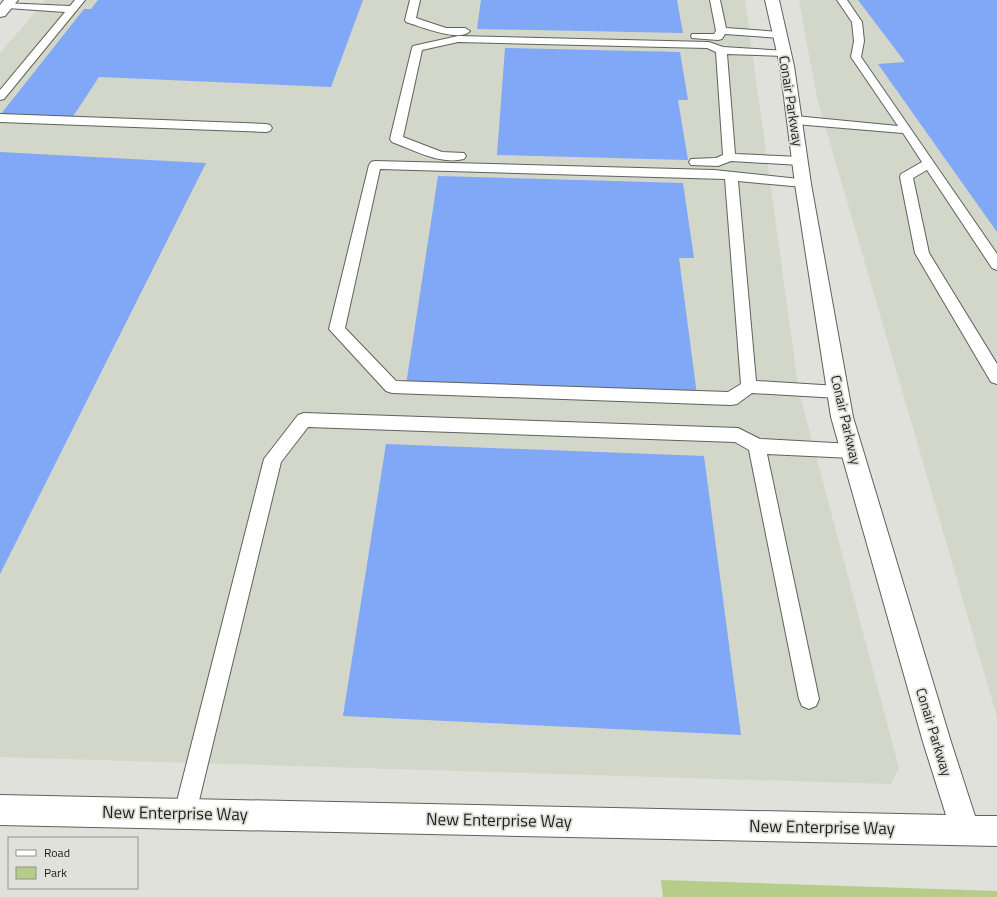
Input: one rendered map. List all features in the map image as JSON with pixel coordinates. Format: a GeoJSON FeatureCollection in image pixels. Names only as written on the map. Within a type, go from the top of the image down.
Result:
{"type":"FeatureCollection","features":[{"type":"Feature","properties":{"kind":"street","name":"Conair Parkway"},"geometry":{"type":"LineString","coordinates":[[772,0],[782,44],[795,120],[803,183],[842,417],[937,742],[965,830]]}},
{"type":"Feature","properties":{"kind":"street","name":"New Enterprise Way"},"geometry":{"type":"LineString","coordinates":[[0,810],[997,831]]}},
{"type":"Feature","properties":{"kind":"lane"},"geometry":{"type":"LineString","coordinates":[[0,97],[80,0]]}},
{"type":"Feature","properties":{"kind":"lane"},"geometry":{"type":"LineString","coordinates":[[415,0],[410,20],[445,30],[718,37],[721,31],[715,0]]}},
{"type":"Feature","properties":{"kind":"lane"},"geometry":{"type":"LineString","coordinates":[[842,0],[857,22],[859,41],[856,57],[907,130],[997,265]]}},
{"type":"Feature","properties":{"kind":"lane"},"geometry":{"type":"LineString","coordinates":[[6,6],[72,8]]}},
{"type":"Feature","properties":{"kind":"lane"},"geometry":{"type":"LineString","coordinates":[[721,31],[782,44]]}},
{"type":"Feature","properties":{"kind":"lane"},"geometry":{"type":"LineString","coordinates":[[638,160],[440,156],[396,139],[417,48],[458,38],[709,45],[721,50],[782,44]]}},
{"type":"Feature","properties":{"kind":"lane"},"geometry":{"type":"LineString","coordinates":[[721,50],[729,157]]}},
{"type":"Feature","properties":{"kind":"lane"},"geometry":{"type":"LineString","coordinates":[[0,118],[266,128]]}},
{"type":"Feature","properties":{"kind":"lane"},"geometry":{"type":"LineString","coordinates":[[795,120],[907,130]]}},
{"type":"Feature","properties":{"kind":"lane"},"geometry":{"type":"LineString","coordinates":[[686,162],[718,162],[729,157],[800,161]]}},
{"type":"Feature","properties":{"kind":"lane"},"geometry":{"type":"LineString","coordinates":[[929,164],[906,176],[922,252],[997,378]]}},
{"type":"Feature","properties":{"kind":"lane"},"geometry":{"type":"LineString","coordinates":[[803,183],[714,174],[375,165],[337,329],[392,387],[731,398],[749,387],[838,392]]}},
{"type":"Feature","properties":{"kind":"lane"},"geometry":{"type":"LineString","coordinates":[[731,176],[749,387]]}},
{"type":"Feature","properties":{"kind":"lane"},"geometry":{"type":"LineString","coordinates":[[185,813],[273,459],[304,420],[738,435],[757,446],[852,451]]}},
{"type":"Feature","properties":{"kind":"lane"},"geometry":{"type":"LineString","coordinates":[[757,446],[809,699]]}},
{"type":"Feature","properties":{"kind":"shaded area"},"geometry":{"type":"Polygon","coordinates":[[[46,0],[745,0],[799,392],[899,768],[891,784],[0,757],[0,53],[46,0]]]}},
{"type":"Feature","properties":{"kind":"shaded area"},"geometry":{"type":"Polygon","coordinates":[[[799,0],[997,0],[997,717],[817,98],[799,0]]]}},
{"type":"Feature","properties":{"kind":"green space"},"geometry":{"type":"Polygon","coordinates":[[[661,880],[997,891],[997,897],[663,897],[661,880]]]}},
{"type":"Feature","properties":{"kind":"building"},"geometry":{"type":"Polygon","coordinates":[[[98,0],[363,0],[331,87],[99,77],[72,118],[1,114],[84,9],[91,9],[98,0]]]}},
{"type":"Feature","properties":{"kind":"building"},"geometry":{"type":"Polygon","coordinates":[[[481,0],[677,0],[683,33],[477,29],[481,0]]]}},
{"type":"Feature","properties":{"kind":"building"},"geometry":{"type":"Polygon","coordinates":[[[858,0],[997,0],[997,232],[878,64],[905,62],[858,0]]]}},
{"type":"Feature","properties":{"kind":"building"},"geometry":{"type":"Polygon","coordinates":[[[505,48],[680,52],[688,100],[678,100],[688,160],[497,155],[505,48]]]}},
{"type":"Feature","properties":{"kind":"building"},"geometry":{"type":"Polygon","coordinates":[[[0,152],[206,163],[0,574],[0,152]]]}},
{"type":"Feature","properties":{"kind":"building"},"geometry":{"type":"Polygon","coordinates":[[[438,176],[683,183],[694,258],[679,258],[697,395],[406,385],[438,176]]]}},
{"type":"Feature","properties":{"kind":"building"},"geometry":{"type":"Polygon","coordinates":[[[386,444],[704,456],[741,735],[343,716],[386,444]]]}}]}
